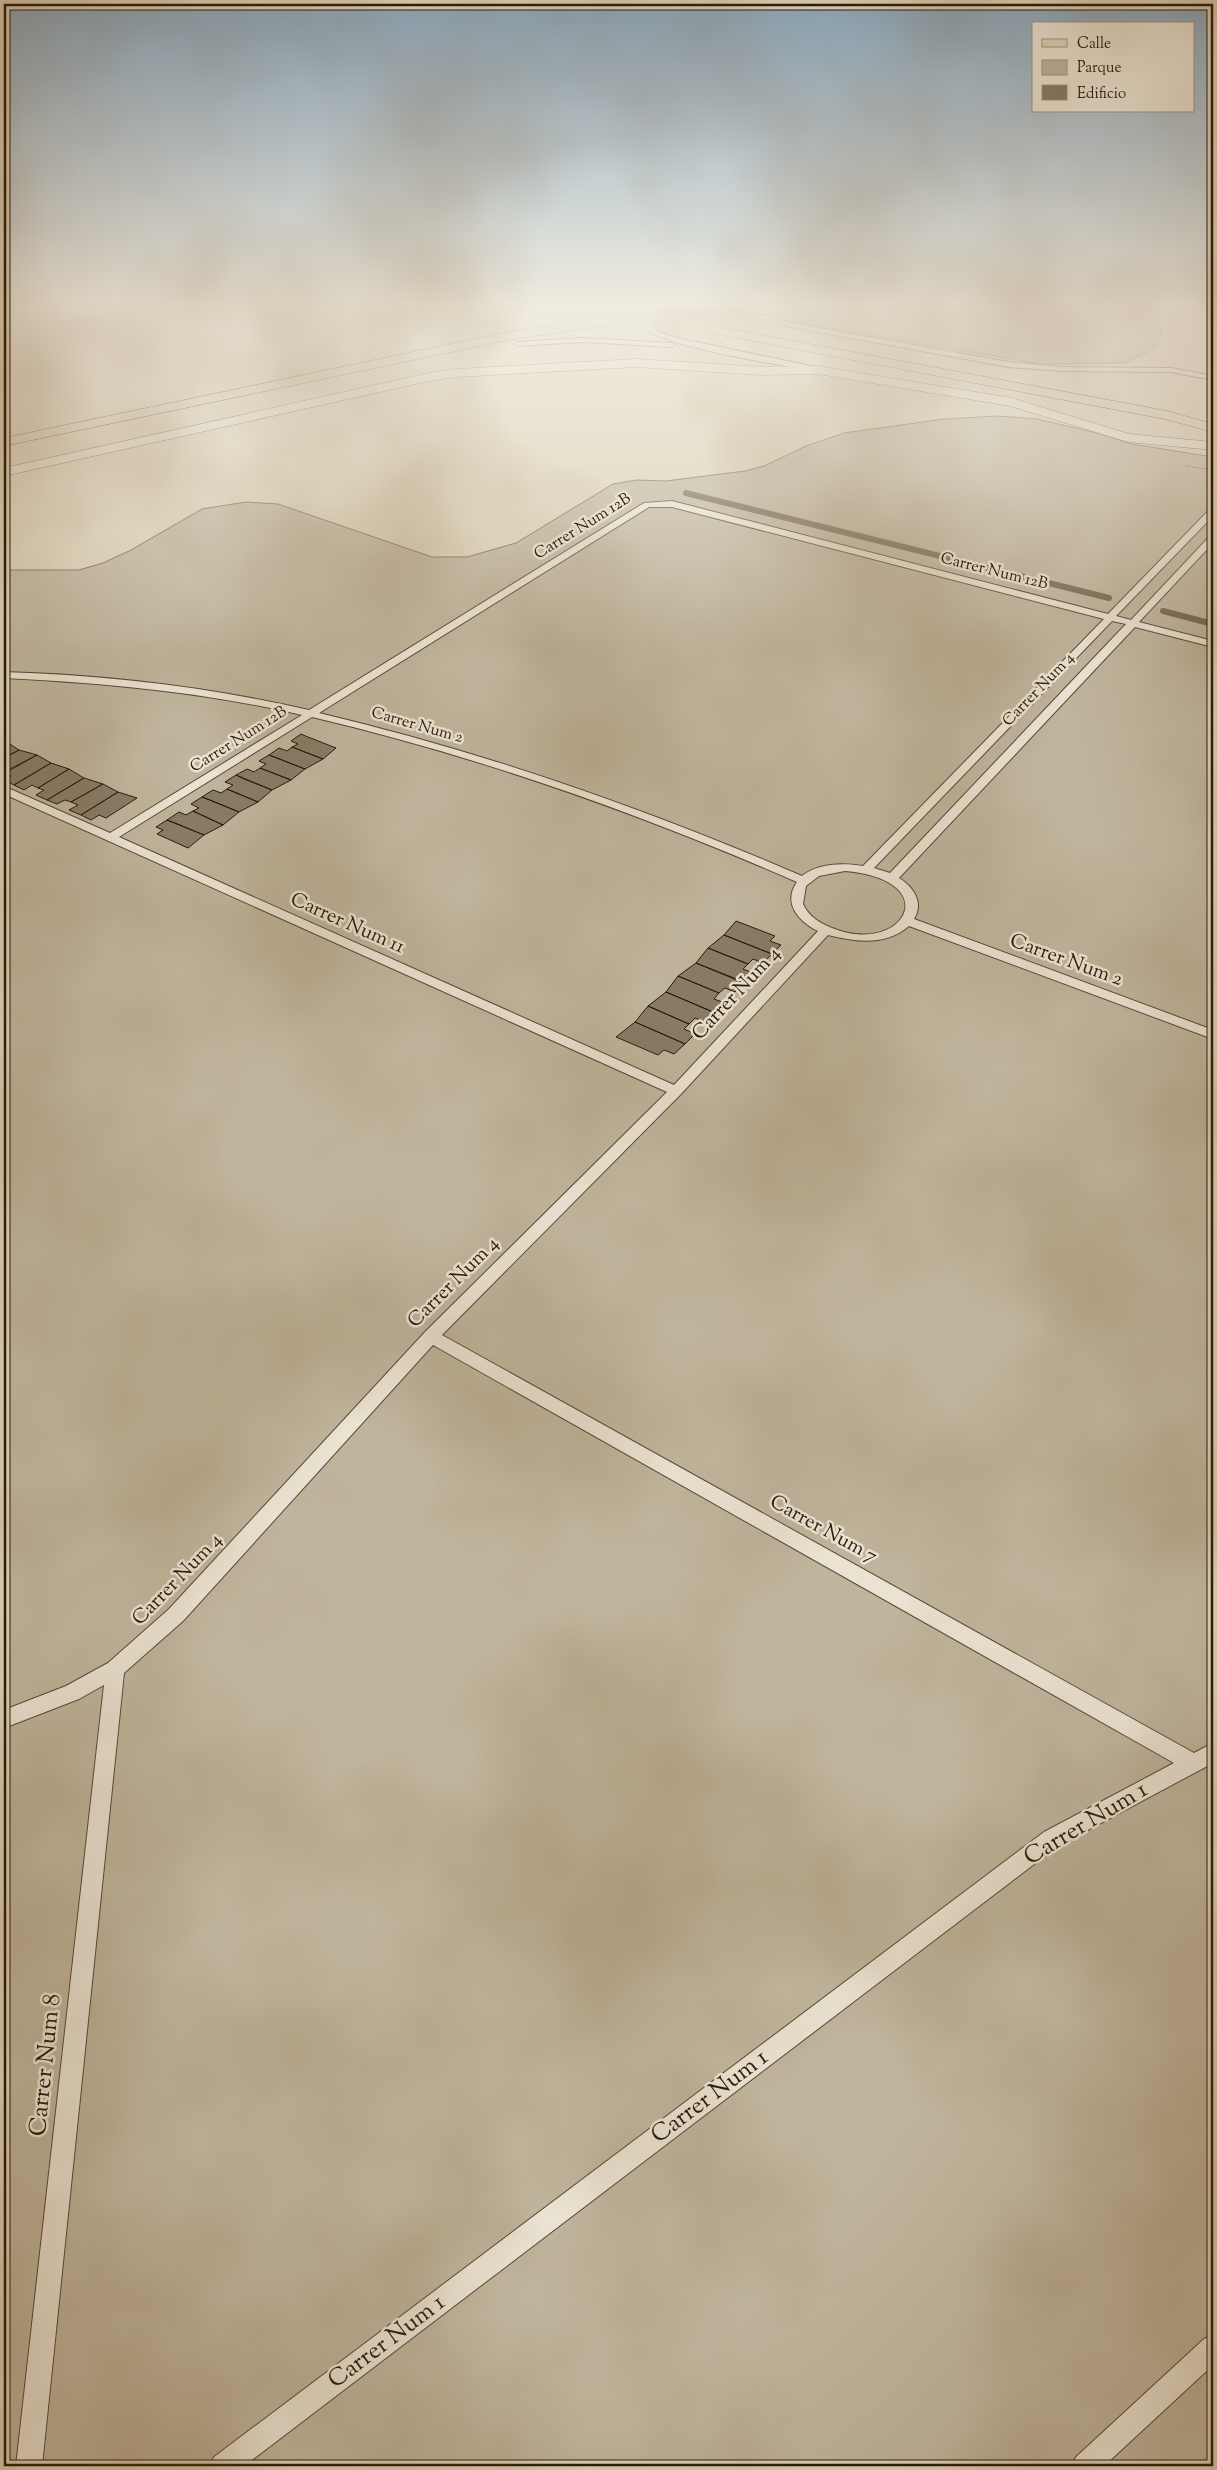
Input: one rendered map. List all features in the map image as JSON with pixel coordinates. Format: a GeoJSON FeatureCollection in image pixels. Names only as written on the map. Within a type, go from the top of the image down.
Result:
{"type":"FeatureCollection","features":[{"type":"Feature","properties":{"kind":"main road"},"geometry":{"type":"LineString","coordinates":[[4,428],[59,416]]}},
{"type":"Feature","properties":{"kind":"main road"},"geometry":{"type":"LineString","coordinates":[[4,442],[126,416]]}},
{"type":"Feature","properties":{"kind":"main road"},"geometry":{"type":"LineString","coordinates":[[1171,416],[1213,428]]}},
{"type":"Feature","properties":{"kind":"street"},"geometry":{"type":"LineString","coordinates":[[4,472],[256,416]]}},
{"type":"Feature","properties":{"kind":"street"},"geometry":{"type":"LineString","coordinates":[[1058,416],[1128,438],[1213,446]]}},
{"type":"Feature","properties":{"kind":"street"},"geometry":{"type":"LineString","coordinates":[[1170,442],[1213,435]]}},
{"type":"Feature","properties":{"kind":"lane","name":"Carrer Num 12B"},"geometry":{"type":"LineString","coordinates":[[110,838],[647,505],[672,504],[1213,644]]}},
{"type":"Feature","properties":{"kind":"lane","name":"Carrer Num 4"},"geometry":{"type":"LineString","coordinates":[[866,869],[1213,511]]}},
{"type":"Feature","properties":{"kind":"lane","name":"Carrer Num 4"},"geometry":{"type":"LineString","coordinates":[[892,878],[1213,538]]}},
{"type":"Feature","properties":{"kind":"lane","name":"Carrer Num 2"},"geometry":{"type":"LineString","coordinates":[[4,675],[145,684],[254,701],[400,737],[538,778],[692,833],[804,881]]}},
{"type":"Feature","properties":{"kind":"lane","name":"Carrer Num 11"},"geometry":{"type":"LineString","coordinates":[[4,790],[676,1091]]}},
{"type":"Feature","properties":{"kind":"lane"},"geometry":{"type":"LineString","coordinates":[[845,867],[866,869],[892,878],[908,891],[913,902],[912,913],[907,921],[892,932],[875,936],[855,937],[826,930],[804,918],[797,906],[795,895],[804,881],[827,870],[845,867]]}},
{"type":"Feature","properties":{"kind":"lane","name":"Carrer Num 2"},"geometry":{"type":"LineString","coordinates":[[907,921],[1213,1036]]}},
{"type":"Feature","properties":{"kind":"lane","name":"Carrer Num 4"},"geometry":{"type":"LineString","coordinates":[[4,1720],[72,1693],[115,1668],[176,1615],[432,1336],[676,1091],[826,930]]}},
{"type":"Feature","properties":{"kind":"lane","name":"Carrer Num 7"},"geometry":{"type":"LineString","coordinates":[[432,1336],[1203,1758]]}},
{"type":"Feature","properties":{"kind":"lane","name":"Carrer Num 8"},"geometry":{"type":"LineString","coordinates":[[29,2466],[115,1668]]}},
{"type":"Feature","properties":{"kind":"lane","name":"Carrer Num 1"},"geometry":{"type":"LineString","coordinates":[[223,2466],[1051,1839],[1203,1758]]}},
{"type":"Feature","properties":{"kind":"lane"},"geometry":{"type":"LineString","coordinates":[[1085,2466],[1213,2348]]}},
{"type":"Feature","properties":{"kind":"green space"},"geometry":{"type":"Polygon","coordinates":[[[1001,416],[1037,419],[1097,433],[1132,444],[1213,457],[1213,2466],[4,2466],[4,570],[79,570],[103,563],[131,550],[202,509],[246,502],[278,504],[432,557],[467,557],[516,543],[613,484],[636,480],[666,481],[745,471],[764,466],[806,446],[844,433],[944,419],[1001,416]]]}},
{"type":"Feature","properties":{"kind":"building"},"geometry":{"type":"Polygon","coordinates":[[[301,734],[336,748],[323,759],[292,747],[298,744],[291,741],[301,734]]]}},
{"type":"Feature","properties":{"kind":"building"},"geometry":{"type":"Polygon","coordinates":[[[4,742],[19,750],[4,758],[4,742]]]}},
{"type":"Feature","properties":{"kind":"building"},"geometry":{"type":"Polygon","coordinates":[[[292,747],[323,759],[305,769],[269,755],[279,748],[287,751],[292,747]]]}},
{"type":"Feature","properties":{"kind":"building"},"geometry":{"type":"Polygon","coordinates":[[[19,750],[37,755],[4,772],[4,758],[19,750]]]}},
{"type":"Feature","properties":{"kind":"building"},"geometry":{"type":"Polygon","coordinates":[[[37,755],[51,763],[14,785],[4,780],[11,776],[5,773],[37,755]]]}},
{"type":"Feature","properties":{"kind":"building"},"geometry":{"type":"Polygon","coordinates":[[[269,755],[305,769],[291,780],[260,768],[266,764],[259,761],[269,755]]]}},
{"type":"Feature","properties":{"kind":"building"},"geometry":{"type":"Polygon","coordinates":[[[51,763],[69,769],[38,788],[32,785],[24,790],[14,785],[51,763]]]}},
{"type":"Feature","properties":{"kind":"building"},"geometry":{"type":"Polygon","coordinates":[[[260,768],[291,780],[272,790],[236,775],[247,769],[254,772],[260,768]]]}},
{"type":"Feature","properties":{"kind":"building"},"geometry":{"type":"Polygon","coordinates":[[[69,769],[84,778],[47,800],[36,795],[44,790],[38,788],[69,769]]]}},
{"type":"Feature","properties":{"kind":"building"},"geometry":{"type":"Polygon","coordinates":[[[236,775],[272,790],[258,802],[227,789],[233,785],[225,782],[236,775]]]}},
{"type":"Feature","properties":{"kind":"building"},"geometry":{"type":"Polygon","coordinates":[[[84,778],[103,784],[71,802],[65,800],[57,804],[47,800],[84,778]]]}},
{"type":"Feature","properties":{"kind":"building"},"geometry":{"type":"Polygon","coordinates":[[[103,784],[118,792],[81,815],[69,810],[78,805],[71,802],[103,784]]]}},
{"type":"Feature","properties":{"kind":"building"},"geometry":{"type":"Polygon","coordinates":[[[227,789],[258,802],[239,812],[202,797],[213,790],[221,793],[227,789]]]}},
{"type":"Feature","properties":{"kind":"building"},"geometry":{"type":"Polygon","coordinates":[[[118,792],[137,798],[106,818],[99,815],[91,820],[81,815],[118,792]]]}},
{"type":"Feature","properties":{"kind":"building"},"geometry":{"type":"Polygon","coordinates":[[[202,797],[239,812],[223,825],[193,811],[199,808],[191,804],[202,797]]]}},
{"type":"Feature","properties":{"kind":"building"},"geometry":{"type":"Polygon","coordinates":[[[193,811],[223,825],[204,835],[167,820],[179,812],[186,815],[193,811]]]}},
{"type":"Feature","properties":{"kind":"building"},"geometry":{"type":"Polygon","coordinates":[[[167,820],[204,835],[188,848],[157,834],[163,830],[156,827],[167,820]]]}},
{"type":"Feature","properties":{"kind":"building"},"geometry":{"type":"Polygon","coordinates":[[[736,921],[775,936],[770,941],[781,945],[772,954],[724,935],[736,921]]]}},
{"type":"Feature","properties":{"kind":"building"},"geometry":{"type":"Polygon","coordinates":[[[724,935],[772,954],[763,963],[753,959],[748,964],[708,948],[724,935]]]}},
{"type":"Feature","properties":{"kind":"building"},"geometry":{"type":"Polygon","coordinates":[[[708,948],[748,964],[743,969],[753,973],[744,983],[696,963],[708,948]]]}},
{"type":"Feature","properties":{"kind":"building"},"geometry":{"type":"Polygon","coordinates":[[[696,963],[744,983],[735,992],[725,988],[719,993],[678,976],[696,963]]]}},
{"type":"Feature","properties":{"kind":"building"},"geometry":{"type":"Polygon","coordinates":[[[678,976],[719,993],[714,999],[725,1003],[715,1013],[666,992],[678,976]]]}},
{"type":"Feature","properties":{"kind":"building"},"geometry":{"type":"Polygon","coordinates":[[[666,992],[715,1013],[705,1022],[695,1018],[689,1024],[648,1006],[666,992]]]}},
{"type":"Feature","properties":{"kind":"building"},"geometry":{"type":"Polygon","coordinates":[[[648,1006],[689,1024],[684,1029],[695,1034],[685,1044],[635,1022],[648,1006]]]}},
{"type":"Feature","properties":{"kind":"building"},"geometry":{"type":"Polygon","coordinates":[[[635,1022],[685,1044],[674,1054],[664,1050],[658,1055],[616,1037],[635,1022]]]}},
{"type":"Feature","properties":{"kind":"waterway"},"geometry":{"type":"LineString","coordinates":[[686,493],[1109,598]]}},
{"type":"Feature","properties":{"kind":"waterway"},"geometry":{"type":"LineString","coordinates":[[1163,611],[1213,624]]}}]}
